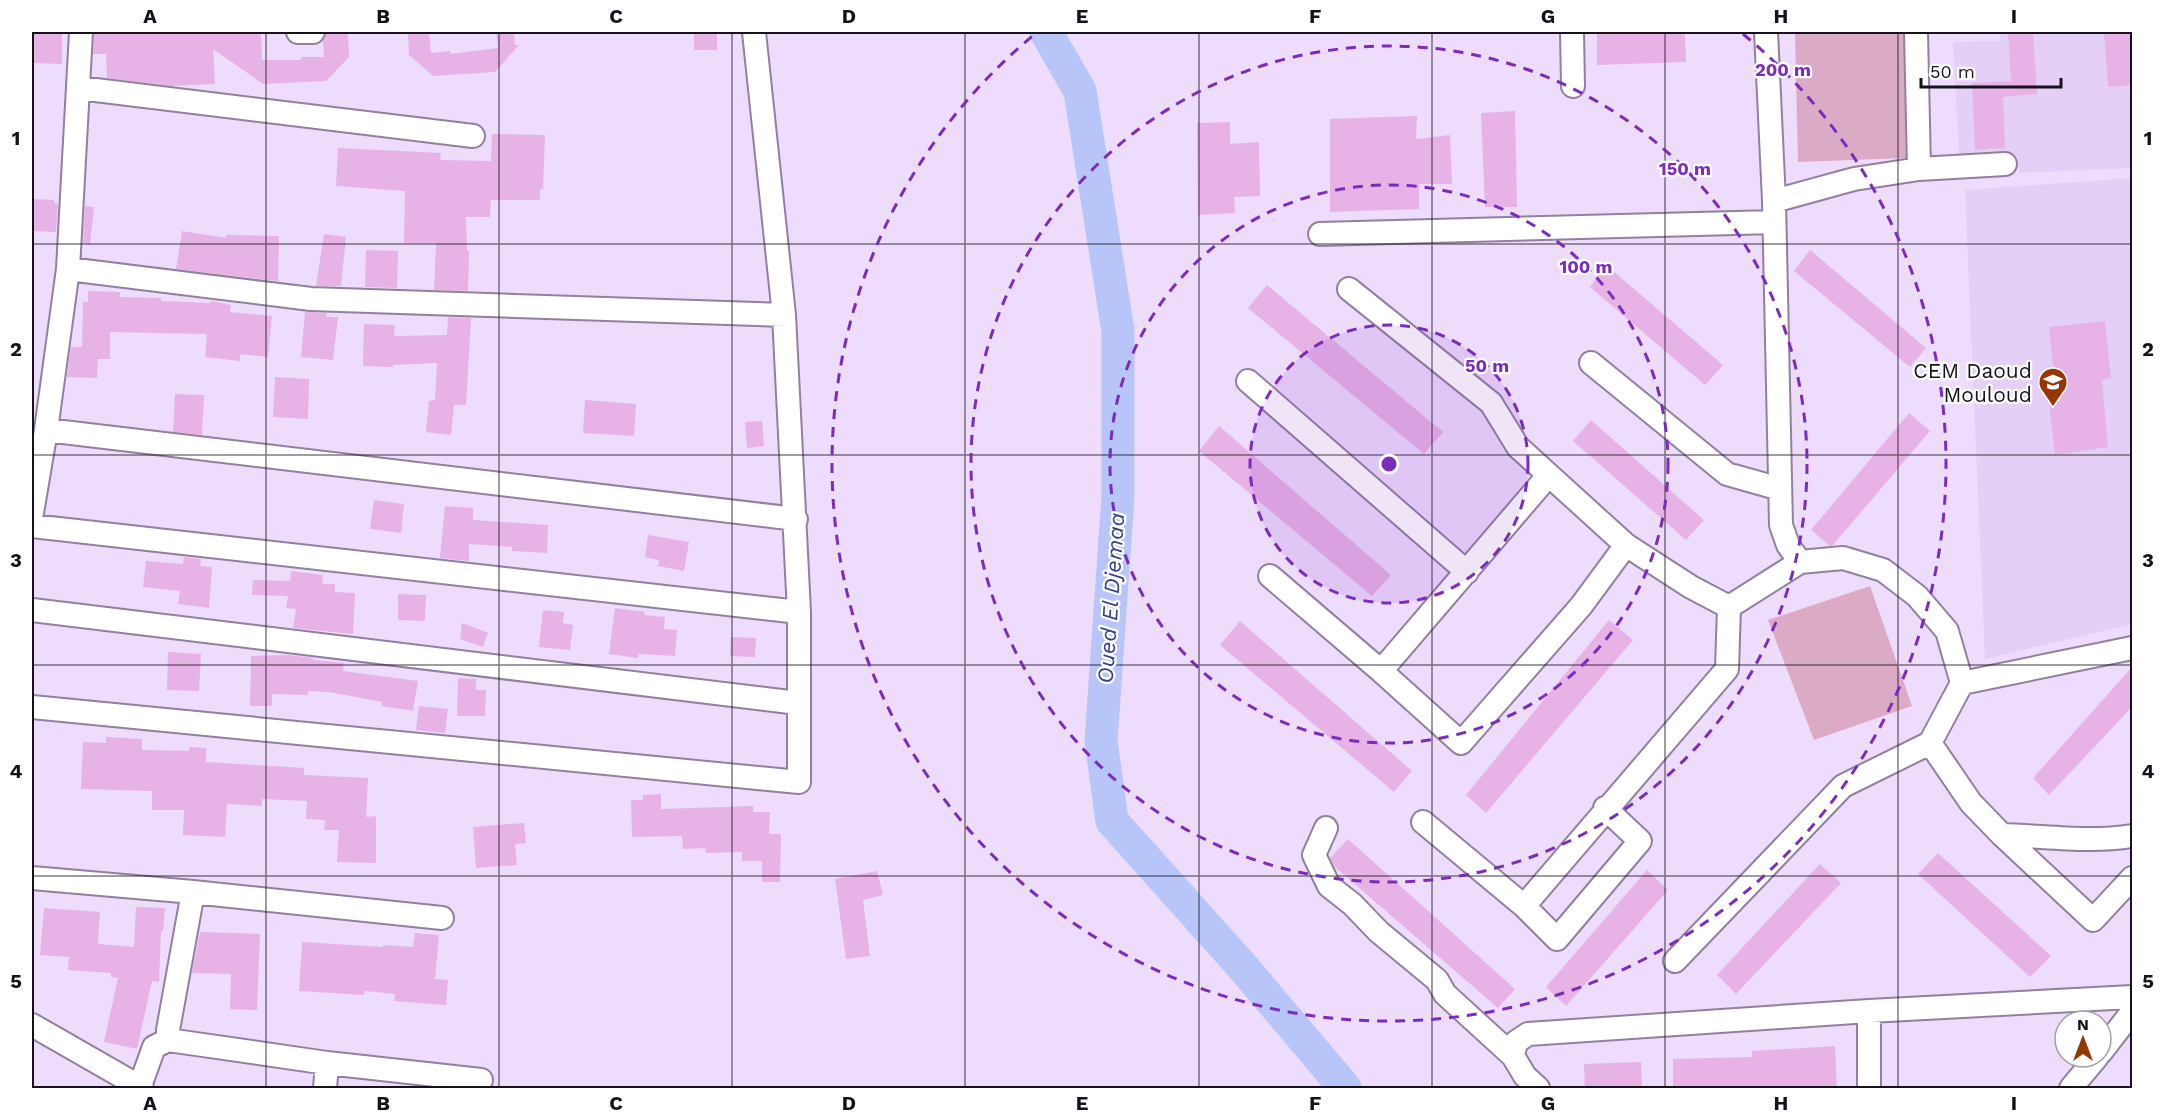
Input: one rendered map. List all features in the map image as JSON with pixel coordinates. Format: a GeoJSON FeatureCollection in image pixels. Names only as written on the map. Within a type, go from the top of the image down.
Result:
{"type":"FeatureCollection","features":[{"type":"Feature","properties":{"kind":"street"},"geometry":{"type":"LineString","coordinates":[[32,513],[68,269],[81,32]]}},
{"type":"Feature","properties":{"kind":"street"},"geometry":{"type":"LineString","coordinates":[[298,32],[313,32]]}},
{"type":"Feature","properties":{"kind":"street"},"geometry":{"type":"LineString","coordinates":[[32,707],[799,782],[799,612],[784,315],[754,32]]}},
{"type":"Feature","properties":{"kind":"street"},"geometry":{"type":"LineString","coordinates":[[1572,32],[1574,86]]}},
{"type":"Feature","properties":{"kind":"street"},"geometry":{"type":"LineString","coordinates":[[1766,32],[1774,212],[1781,525],[1788,545],[1800,562]]}},
{"type":"Feature","properties":{"kind":"street"},"geometry":{"type":"LineString","coordinates":[[1916,32],[1919,169]]}},
{"type":"Feature","properties":{"kind":"street"},"geometry":{"type":"LineString","coordinates":[[79,88],[473,136]]}},
{"type":"Feature","properties":{"kind":"street"},"geometry":{"type":"LineString","coordinates":[[1320,234],[1774,212],[1854,179],[1919,169],[2005,164]]}},
{"type":"Feature","properties":{"kind":"street"},"geometry":{"type":"LineString","coordinates":[[68,269],[311,299],[784,315]]}},
{"type":"Feature","properties":{"kind":"street"},"geometry":{"type":"LineString","coordinates":[[1348,289],[1491,403],[1518,447],[1626,545],[1729,607]]}},
{"type":"Feature","properties":{"kind":"street"},"geometry":{"type":"LineString","coordinates":[[1591,363],[1727,474],[1780,489]]}},
{"type":"Feature","properties":{"kind":"street"},"geometry":{"type":"LineString","coordinates":[[1248,381],[1467,572]]}},
{"type":"Feature","properties":{"kind":"street"},"geometry":{"type":"LineString","coordinates":[[46,430],[796,519]]}},
{"type":"Feature","properties":{"kind":"street"},"geometry":{"type":"LineString","coordinates":[[1381,671],[1548,476]]}},
{"type":"Feature","properties":{"kind":"street"},"geometry":{"type":"LineString","coordinates":[[32,526],[799,612]]}},
{"type":"Feature","properties":{"kind":"street"},"geometry":{"type":"LineString","coordinates":[[1270,576],[1461,743],[1581,606],[1626,545]]}},
{"type":"Feature","properties":{"kind":"street"},"geometry":{"type":"LineString","coordinates":[[1675,961],[1843,786],[1930,743],[1962,683],[1947,631],[1917,596],[1883,570],[1843,558],[1800,562],[1729,607]]}},
{"type":"Feature","properties":{"kind":"street"},"geometry":{"type":"LineString","coordinates":[[1524,906],[1605,808],[1726,669],[1729,607]]}},
{"type":"Feature","properties":{"kind":"street"},"geometry":{"type":"LineString","coordinates":[[32,610],[798,704]]}},
{"type":"Feature","properties":{"kind":"street"},"geometry":{"type":"LineString","coordinates":[[1962,683],[2133,648]]}},
{"type":"Feature","properties":{"kind":"street"},"geometry":{"type":"LineString","coordinates":[[1930,743],[1971,803],[2093,920],[2133,878]]}},
{"type":"Feature","properties":{"kind":"street"},"geometry":{"type":"LineString","coordinates":[[1423,822],[1524,906],[1557,939],[1640,841],[1605,808]]}},
{"type":"Feature","properties":{"kind":"street"},"geometry":{"type":"LineString","coordinates":[[1326,828],[1314,855],[1329,886],[1353,904],[1379,932],[1437,980],[1445,994],[1513,1056],[1525,1076],[1539,1089]]}},
{"type":"Feature","properties":{"kind":"street"},"geometry":{"type":"LineString","coordinates":[[2002,835],[2075,840],[2133,836]]}},
{"type":"Feature","properties":{"kind":"street"},"geometry":{"type":"LineString","coordinates":[[32,878],[442,918]]}},
{"type":"Feature","properties":{"kind":"street"},"geometry":{"type":"LineString","coordinates":[[168,1040],[193,892]]}},
{"type":"Feature","properties":{"kind":"street"},"geometry":{"type":"LineString","coordinates":[[1513,1056],[1516,1042],[1528,1034],[1869,1011],[2133,997]]}},
{"type":"Feature","properties":{"kind":"street"},"geometry":{"type":"LineString","coordinates":[[1869,1011],[1869,1089]]}},
{"type":"Feature","properties":{"kind":"street"},"geometry":{"type":"LineString","coordinates":[[2113,1037],[2133,1012]]}},
{"type":"Feature","properties":{"kind":"street"},"geometry":{"type":"LineString","coordinates":[[32,1025],[141,1087],[154,1047],[168,1040],[482,1080]]}},
{"type":"Feature","properties":{"kind":"street"},"geometry":{"type":"LineString","coordinates":[[325,1089],[327,1062]]}},
{"type":"Feature","properties":{"kind":"street"},"geometry":{"type":"LineString","coordinates":[[2071,1089],[2087,1069]]}},
{"type":"Feature","properties":{"kind":"shaded area"},"geometry":{"type":"Polygon","coordinates":[[[1795,32],[1904,32],[1906,158],[1798,162],[1795,32]]]}},
{"type":"Feature","properties":{"kind":"shaded area"},"geometry":{"type":"Polygon","coordinates":[[[2001,32],[2132,32],[2132,168],[2019,173],[2017,156],[1959,155],[1953,42],[2000,41],[2001,32]]]}},
{"type":"Feature","properties":{"kind":"shaded area","name":"CEM Daoud Mouloud"},"geometry":{"type":"Polygon","coordinates":[[[2132,178],[2132,624],[1985,659],[1965,190],[2132,178]]]}},
{"type":"Feature","properties":{"kind":"shaded area"},"geometry":{"type":"Polygon","coordinates":[[[1870,586],[1912,706],[1814,740],[1768,620],[1870,586]]]}},
{"type":"Feature","properties":{"kind":"building"},"geometry":{"type":"Polygon","coordinates":[[[32,32],[62,32],[62,64],[32,63],[32,32]]]}},
{"type":"Feature","properties":{"kind":"building"},"geometry":{"type":"Polygon","coordinates":[[[261,32],[262,60],[301,60],[301,57],[324,57],[323,41],[326,32],[348,32],[349,57],[326,81],[263,84],[213,49],[215,84],[171,86],[107,78],[106,54],[93,54],[94,33],[261,32]]]}},
{"type":"Feature","properties":{"kind":"building"},"geometry":{"type":"Polygon","coordinates":[[[408,32],[429,32],[431,53],[450,51],[450,54],[498,48],[496,32],[514,32],[515,45],[519,45],[495,72],[433,76],[409,55],[408,32]]]}},
{"type":"Feature","properties":{"kind":"building"},"geometry":{"type":"Polygon","coordinates":[[[694,32],[717,32],[717,50],[694,50],[694,32]]]}},
{"type":"Feature","properties":{"kind":"building"},"geometry":{"type":"Polygon","coordinates":[[[1597,32],[1685,32],[1686,62],[1597,65],[1597,32]]]}},
{"type":"Feature","properties":{"kind":"building"},"geometry":{"type":"Polygon","coordinates":[[[2008,32],[2033,32],[2037,94],[2003,97],[2005,148],[1975,150],[1972,83],[2011,81],[2008,32]]]}},
{"type":"Feature","properties":{"kind":"building"},"geometry":{"type":"Polygon","coordinates":[[[2104,32],[2133,32],[2133,85],[2108,87],[2104,32]]]}},
{"type":"Feature","properties":{"kind":"building"},"geometry":{"type":"Polygon","coordinates":[[[1515,111],[1517,207],[1485,207],[1481,113],[1515,111]]]}},
{"type":"Feature","properties":{"kind":"building"},"geometry":{"type":"Polygon","coordinates":[[[1417,116],[1416,139],[1450,135],[1452,184],[1419,184],[1419,209],[1330,212],[1330,119],[1417,116]]]}},
{"type":"Feature","properties":{"kind":"building"},"geometry":{"type":"Polygon","coordinates":[[[1230,122],[1230,144],[1259,142],[1260,196],[1234,197],[1235,213],[1198,215],[1197,123],[1230,122]]]}},
{"type":"Feature","properties":{"kind":"building"},"geometry":{"type":"Polygon","coordinates":[[[492,134],[545,135],[543,189],[540,189],[540,200],[491,200],[490,217],[466,217],[467,251],[469,251],[468,291],[434,290],[436,243],[404,243],[405,191],[336,186],[338,148],[441,153],[440,160],[491,161],[492,134]]]}},
{"type":"Feature","properties":{"kind":"building"},"geometry":{"type":"Polygon","coordinates":[[[32,199],[54,200],[54,203],[58,204],[56,232],[32,231],[32,199]]]}},
{"type":"Feature","properties":{"kind":"building"},"geometry":{"type":"Polygon","coordinates":[[[85,206],[94,207],[90,244],[83,243],[85,206]]]}},
{"type":"Feature","properties":{"kind":"building"},"geometry":{"type":"Polygon","coordinates":[[[182,231],[226,238],[226,235],[279,236],[278,281],[176,269],[182,231]]]}},
{"type":"Feature","properties":{"kind":"building"},"geometry":{"type":"Polygon","coordinates":[[[324,234],[346,237],[341,286],[316,286],[324,234]]]}},
{"type":"Feature","properties":{"kind":"building"},"geometry":{"type":"Polygon","coordinates":[[[366,250],[398,251],[397,288],[365,287],[366,250]]]}},
{"type":"Feature","properties":{"kind":"building"},"geometry":{"type":"Polygon","coordinates":[[[1810,250],[1926,348],[1910,367],[1794,271],[1810,250]]]}},
{"type":"Feature","properties":{"kind":"building"},"geometry":{"type":"Polygon","coordinates":[[[1606,265],[1723,365],[1705,385],[1590,287],[1606,265]]]}},
{"type":"Feature","properties":{"kind":"building"},"geometry":{"type":"Polygon","coordinates":[[[1267,285],[1443,432],[1424,454],[1248,308],[1267,285]]]}},
{"type":"Feature","properties":{"kind":"building"},"geometry":{"type":"Polygon","coordinates":[[[88,291],[120,292],[120,297],[161,298],[161,301],[211,303],[211,301],[231,305],[230,312],[272,316],[268,357],[240,354],[240,361],[205,357],[207,334],[110,332],[110,359],[98,359],[97,378],[67,377],[71,347],[82,347],[83,302],[88,302],[88,291]]]}},
{"type":"Feature","properties":{"kind":"building"},"geometry":{"type":"Polygon","coordinates":[[[305,312],[327,313],[326,317],[338,317],[333,360],[301,357],[305,312]]]}},
{"type":"Feature","properties":{"kind":"building"},"geometry":{"type":"Polygon","coordinates":[[[448,317],[471,318],[466,405],[454,405],[451,435],[426,432],[429,401],[435,400],[437,363],[393,365],[393,367],[363,366],[364,324],[395,325],[394,336],[447,335],[448,317]]]}},
{"type":"Feature","properties":{"kind":"building"},"geometry":{"type":"Polygon","coordinates":[[[2105,321],[2111,378],[2102,380],[2108,447],[2055,455],[2047,384],[2055,383],[2049,327],[2105,321]]]}},
{"type":"Feature","properties":{"kind":"building"},"geometry":{"type":"Polygon","coordinates":[[[275,377],[309,379],[308,419],[273,417],[275,377]]]}},
{"type":"Feature","properties":{"kind":"building"},"geometry":{"type":"Polygon","coordinates":[[[175,394],[204,395],[202,435],[173,432],[175,394]]]}},
{"type":"Feature","properties":{"kind":"building"},"geometry":{"type":"Polygon","coordinates":[[[585,400],[636,404],[634,436],[583,433],[585,400]]]}},
{"type":"Feature","properties":{"kind":"building"},"geometry":{"type":"Polygon","coordinates":[[[1909,413],[1930,431],[1830,546],[1811,530],[1909,413]]]}},
{"type":"Feature","properties":{"kind":"building"},"geometry":{"type":"Polygon","coordinates":[[[1591,420],[1704,520],[1686,540],[1573,441],[1591,420]]]}},
{"type":"Feature","properties":{"kind":"building"},"geometry":{"type":"Polygon","coordinates":[[[762,421],[764,446],[747,448],[745,422],[762,421]]]}},
{"type":"Feature","properties":{"kind":"building"},"geometry":{"type":"Polygon","coordinates":[[[1219,426],[1391,575],[1372,596],[1199,451],[1219,426]]]}},
{"type":"Feature","properties":{"kind":"building"},"geometry":{"type":"Polygon","coordinates":[[[374,500],[404,504],[401,533],[370,529],[374,500]]]}},
{"type":"Feature","properties":{"kind":"building"},"geometry":{"type":"Polygon","coordinates":[[[445,506],[473,508],[473,520],[548,525],[547,553],[512,551],[512,547],[469,544],[469,561],[440,558],[445,506]]]}},
{"type":"Feature","properties":{"kind":"building"},"geometry":{"type":"Polygon","coordinates":[[[648,535],[689,542],[684,571],[658,566],[659,560],[645,557],[648,535]]]}},
{"type":"Feature","properties":{"kind":"building"},"geometry":{"type":"Polygon","coordinates":[[[184,557],[201,559],[200,566],[212,567],[209,608],[178,604],[180,591],[143,587],[146,561],[183,564],[184,557]]]}},
{"type":"Feature","properties":{"kind":"building"},"geometry":{"type":"Polygon","coordinates":[[[291,571],[323,575],[322,584],[335,584],[335,592],[355,593],[353,634],[293,628],[296,609],[286,608],[288,596],[252,595],[253,580],[290,581],[291,571]]]}},
{"type":"Feature","properties":{"kind":"building"},"geometry":{"type":"Polygon","coordinates":[[[398,594],[426,595],[425,621],[398,620],[398,594]]]}},
{"type":"Feature","properties":{"kind":"building"},"geometry":{"type":"Polygon","coordinates":[[[615,608],[665,617],[664,629],[677,630],[675,656],[639,654],[638,658],[609,654],[615,608]]]}},
{"type":"Feature","properties":{"kind":"building"},"geometry":{"type":"Polygon","coordinates":[[[543,610],[564,612],[563,623],[573,625],[570,650],[539,647],[543,610]]]}},
{"type":"Feature","properties":{"kind":"building"},"geometry":{"type":"Polygon","coordinates":[[[1609,620],[1633,640],[1486,813],[1466,795],[1609,620]]]}},
{"type":"Feature","properties":{"kind":"building"},"geometry":{"type":"Polygon","coordinates":[[[1240,621],[1412,771],[1394,792],[1220,645],[1240,621]]]}},
{"type":"Feature","properties":{"kind":"building"},"geometry":{"type":"Polygon","coordinates":[[[462,623],[488,633],[483,647],[460,639],[462,623]]]}},
{"type":"Feature","properties":{"kind":"building"},"geometry":{"type":"Polygon","coordinates":[[[731,637],[756,638],[755,657],[730,656],[731,637]]]}},
{"type":"Feature","properties":{"kind":"building"},"geometry":{"type":"Polygon","coordinates":[[[168,652],[201,654],[199,691],[167,690],[168,652]]]}},
{"type":"Feature","properties":{"kind":"building"},"geometry":{"type":"Polygon","coordinates":[[[290,655],[344,663],[343,671],[418,681],[413,711],[382,706],[382,702],[329,692],[308,691],[308,695],[272,694],[272,706],[250,706],[251,656],[290,655]]]}},
{"type":"Feature","properties":{"kind":"building"},"geometry":{"type":"Polygon","coordinates":[[[2133,666],[2133,706],[2049,795],[2033,778],[2133,666]]]}},
{"type":"Feature","properties":{"kind":"building"},"geometry":{"type":"Polygon","coordinates":[[[458,678],[476,679],[476,690],[486,690],[485,716],[457,716],[458,678]]]}},
{"type":"Feature","properties":{"kind":"building"},"geometry":{"type":"Polygon","coordinates":[[[419,706],[448,709],[445,733],[416,730],[419,706]]]}},
{"type":"Feature","properties":{"kind":"building"},"geometry":{"type":"Polygon","coordinates":[[[106,737],[142,739],[142,750],[189,751],[189,747],[206,748],[206,762],[304,768],[304,775],[368,778],[366,817],[376,816],[376,863],[337,862],[339,830],[324,830],[325,820],[306,819],[307,801],[262,799],[262,806],[227,804],[225,837],[183,835],[184,810],[152,810],[152,791],[81,789],[83,742],[106,743],[106,737]]]}},
{"type":"Feature","properties":{"kind":"building"},"geometry":{"type":"Polygon","coordinates":[[[661,794],[661,809],[753,806],[753,812],[770,812],[769,834],[781,834],[780,882],[762,882],[762,861],[742,861],[742,852],[706,853],[705,848],[683,849],[682,836],[632,837],[631,800],[643,800],[643,795],[661,794]]]}},
{"type":"Feature","properties":{"kind":"building"},"geometry":{"type":"Polygon","coordinates":[[[524,823],[526,843],[515,844],[517,865],[476,868],[473,827],[524,823]]]}},
{"type":"Feature","properties":{"kind":"building"},"geometry":{"type":"Polygon","coordinates":[[[1348,839],[1515,989],[1498,1008],[1335,867],[1330,858],[1348,839]]]}},
{"type":"Feature","properties":{"kind":"building"},"geometry":{"type":"Polygon","coordinates":[[[1938,853],[2051,956],[2030,977],[1918,874],[1938,853]]]}},
{"type":"Feature","properties":{"kind":"building"},"geometry":{"type":"Polygon","coordinates":[[[1820,864],[1841,883],[1736,994],[1717,975],[1820,864]]]}},
{"type":"Feature","properties":{"kind":"building"},"geometry":{"type":"Polygon","coordinates":[[[1647,870],[1668,890],[1566,1006],[1546,987],[1647,870]]]}},
{"type":"Feature","properties":{"kind":"building"},"geometry":{"type":"Polygon","coordinates":[[[877,871],[883,895],[863,900],[870,956],[846,959],[835,879],[877,871]]]}},
{"type":"Feature","properties":{"kind":"building"},"geometry":{"type":"Polygon","coordinates":[[[136,907],[165,908],[163,931],[161,931],[159,982],[152,981],[137,1049],[104,1042],[118,978],[111,977],[111,973],[68,970],[69,957],[40,955],[44,908],[100,912],[98,944],[134,947],[136,907]]]}},
{"type":"Feature","properties":{"kind":"building"},"geometry":{"type":"Polygon","coordinates":[[[200,932],[260,934],[257,1010],[230,1009],[231,974],[192,973],[200,932]]]}},
{"type":"Feature","properties":{"kind":"building"},"geometry":{"type":"Polygon","coordinates":[[[415,933],[439,935],[435,979],[448,980],[446,1005],[394,1001],[395,994],[365,991],[364,995],[299,991],[302,942],[413,947],[415,933]]]}},
{"type":"Feature","properties":{"kind":"building"},"geometry":{"type":"Polygon","coordinates":[[[1835,1046],[1837,1089],[1673,1089],[1673,1059],[1752,1057],[1752,1051],[1835,1046]]]}},
{"type":"Feature","properties":{"kind":"building"},"geometry":{"type":"Polygon","coordinates":[[[1641,1062],[1642,1089],[1585,1089],[1584,1064],[1641,1062]]]}},
{"type":"Feature","properties":{"kind":"waterway","name":"Oued El Djemaa"},"geometry":{"type":"LineString","coordinates":[[1046,32],[1080,91],[1118,331],[1118,496],[1101,741],[1112,821],[1241,965],[1345,1088]]}},
{"type":"Feature","properties":{"kind":"place","name":"CEM Daoud Mouloud"},"geometry":{"type":"Point","coordinates":[2053,408]}}]}
